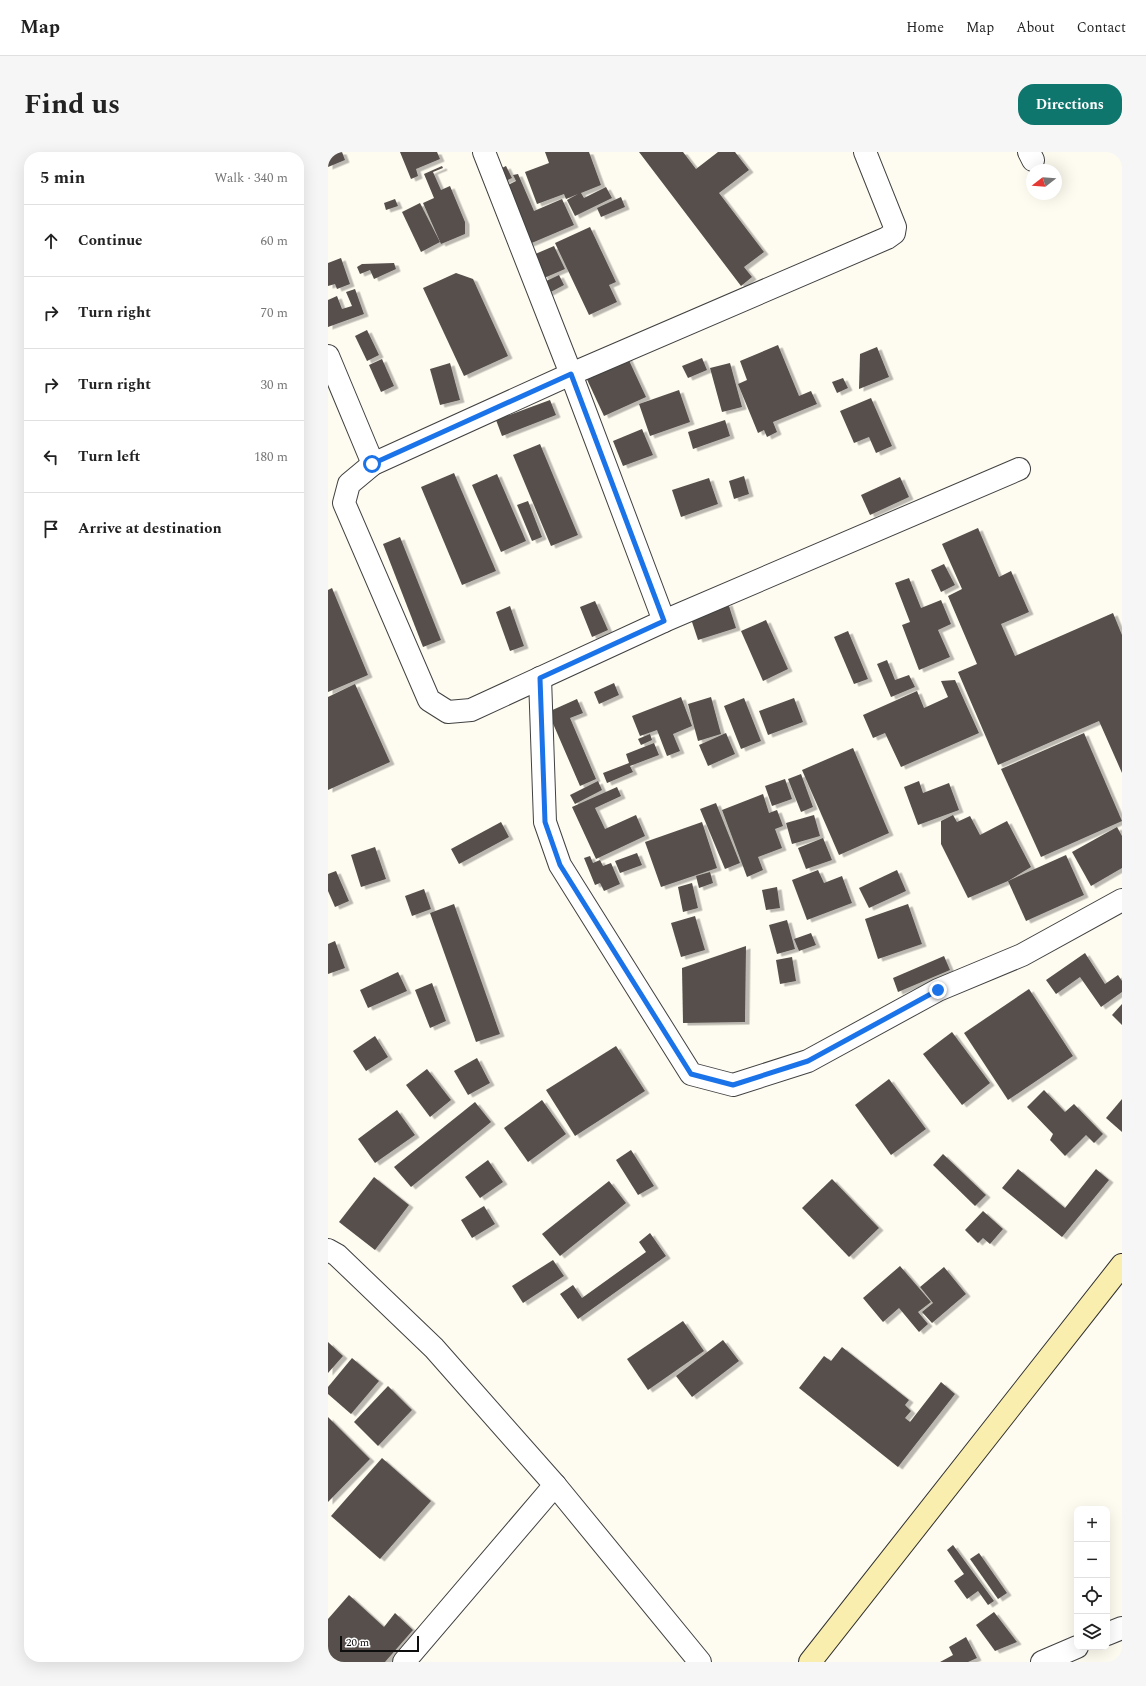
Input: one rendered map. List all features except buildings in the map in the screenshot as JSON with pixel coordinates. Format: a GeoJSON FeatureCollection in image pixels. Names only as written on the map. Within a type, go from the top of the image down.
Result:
{"type":"FeatureCollection","features":[{"type":"Feature","properties":{"kind":"main road"},"geometry":{"type":"LineString","coordinates":[[810,1662],[1122,1265]]}},
{"type":"Feature","properties":{"kind":"street"},"geometry":{"type":"LineString","coordinates":[[484,152],[571,374],[664,621]]}},
{"type":"Feature","properties":{"kind":"street"},"geometry":{"type":"LineString","coordinates":[[865,152],[895,227],[894,233],[887,238],[571,374],[372,464],[349,484],[344,503],[429,700],[448,712],[470,710],[664,621],[1019,468]]}},
{"type":"Feature","properties":{"kind":"street"},"geometry":{"type":"LineString","coordinates":[[328,356],[372,464]]}},
{"type":"Feature","properties":{"kind":"street"},"geometry":{"type":"LineString","coordinates":[[540,678],[545,822],[560,865],[691,1074],[733,1085],[808,1061],[938,990],[1022,955],[1122,900]]}},
{"type":"Feature","properties":{"kind":"street"},"geometry":{"type":"LineString","coordinates":[[331,1257],[434,1348],[555,1485],[700,1662]]}},
{"type":"Feature","properties":{"kind":"street"},"geometry":{"type":"LineString","coordinates":[[404,1662],[555,1485]]}},
{"type":"Feature","properties":{"kind":"street"},"geometry":{"type":"LineString","coordinates":[[1110,1633],[1122,1628]]}},
{"type":"Feature","properties":{"kind":"street"},"geometry":{"type":"LineString","coordinates":[[1042,1662],[1074,1648]]}},
{"type":"Feature","properties":{"kind":"route"},"geometry":{"type":"LineString","coordinates":[[372,464],[571,374],[664,621],[540,678],[545,822],[560,865],[691,1074],[733,1085],[808,1061],[938,990]]}}]}
